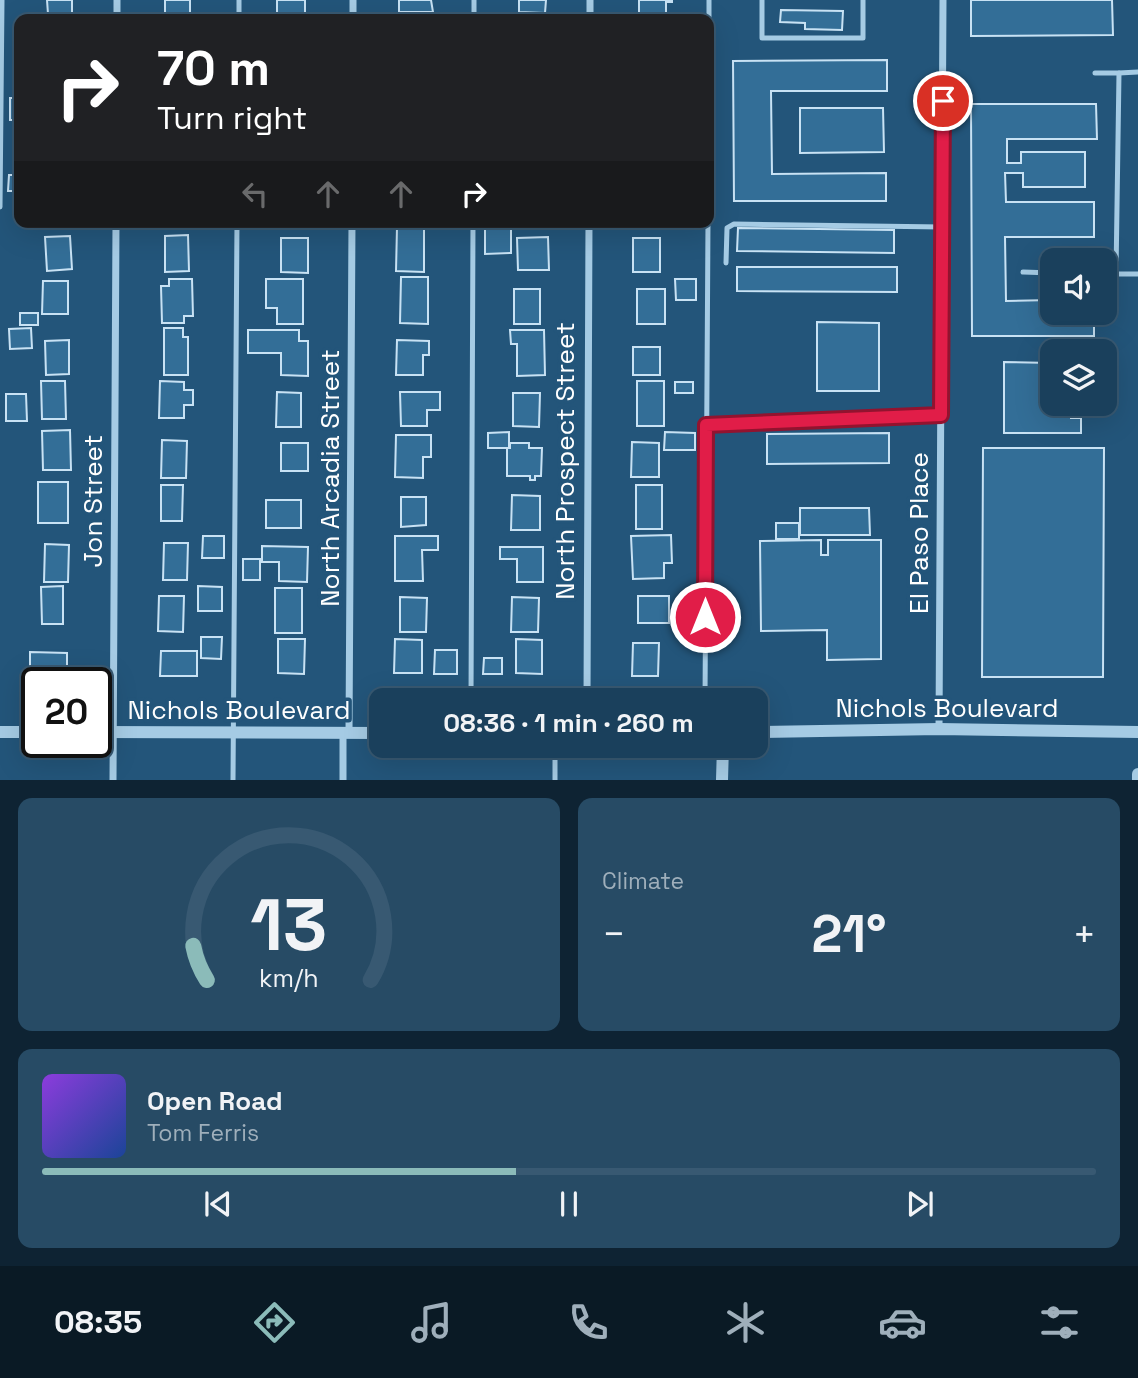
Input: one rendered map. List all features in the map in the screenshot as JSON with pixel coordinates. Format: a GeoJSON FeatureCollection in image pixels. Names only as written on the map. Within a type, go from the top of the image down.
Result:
{"type":"FeatureCollection","features":[{"type":"Feature","properties":{"kind":"street","name":"El Paso Place"},"geometry":{"type":"LineString","coordinates":[[939,729],[943,0]]}},
{"type":"Feature","properties":{"kind":"street","name":"Jon Street"},"geometry":{"type":"LineString","coordinates":[[113,779],[116,228]]}},
{"type":"Feature","properties":{"kind":"street","name":"North Arcadia Street"},"geometry":{"type":"LineString","coordinates":[[343,779],[346,733],[352,228]]}},
{"type":"Feature","properties":{"kind":"street","name":"North Prospect Street"},"geometry":{"type":"LineString","coordinates":[[587,688],[589,228]]}},
{"type":"Feature","properties":{"kind":"street","name":"Nichols Boulevard"},"geometry":{"type":"LineString","coordinates":[[768,732],[939,729],[1138,732]]}},
{"type":"Feature","properties":{"kind":"street"},"geometry":{"type":"LineString","coordinates":[[0,732],[21,732]]}},
{"type":"Feature","properties":{"kind":"street","name":"Nichols Boulevard"},"geometry":{"type":"LineString","coordinates":[[113,732],[369,733]]}},
{"type":"Feature","properties":{"kind":"street"},"geometry":{"type":"LineString","coordinates":[[722,779],[723,758]]}},
{"type":"Feature","properties":{"kind":"street"},"geometry":{"type":"LineString","coordinates":[[1138,774],[1138,779]]}},
{"type":"Feature","properties":{"kind":"lane"},"geometry":{"type":"LineString","coordinates":[[0,207],[2,0]]}},
{"type":"Feature","properties":{"kind":"lane"},"geometry":{"type":"LineString","coordinates":[[762,0],[761,38],[863,38],[863,0]]}},
{"type":"Feature","properties":{"kind":"lane"},"geometry":{"type":"LineString","coordinates":[[1095,73],[1138,72]]}},
{"type":"Feature","properties":{"kind":"lane"},"geometry":{"type":"LineString","coordinates":[[1116,248],[1119,73]]}},
{"type":"Feature","properties":{"kind":"lane"},"geometry":{"type":"LineString","coordinates":[[726,263],[727,228],[734,224],[942,227]]}},
{"type":"Feature","properties":{"kind":"lane"},"geometry":{"type":"LineString","coordinates":[[233,779],[237,228]]}},
{"type":"Feature","properties":{"kind":"lane"},"geometry":{"type":"LineString","coordinates":[[471,688],[473,228]]}},
{"type":"Feature","properties":{"kind":"lane"},"geometry":{"type":"LineString","coordinates":[[705,688],[708,228]]}},
{"type":"Feature","properties":{"kind":"lane"},"geometry":{"type":"LineString","coordinates":[[1023,272],[1040,273]]}},
{"type":"Feature","properties":{"kind":"lane"},"geometry":{"type":"LineString","coordinates":[[1117,274],[1138,274]]}},
{"type":"Feature","properties":{"kind":"lane"},"geometry":{"type":"LineString","coordinates":[[706,425],[941,415]]}},
{"type":"Feature","properties":{"kind":"lane"},"geometry":{"type":"LineString","coordinates":[[555,758],[555,779]]}},
{"type":"Feature","properties":{"kind":"building"},"geometry":{"type":"Polygon","coordinates":[[[47,0],[72,0],[72,13],[48,14],[47,0]]]}},
{"type":"Feature","properties":{"kind":"building"},"geometry":{"type":"Polygon","coordinates":[[[165,0],[190,0],[190,14],[165,14],[165,0]]]}},
{"type":"Feature","properties":{"kind":"building"},"geometry":{"type":"Polygon","coordinates":[[[277,0],[305,0],[305,14],[277,14],[277,0]]]}},
{"type":"Feature","properties":{"kind":"building"},"geometry":{"type":"Polygon","coordinates":[[[399,0],[431,0],[433,12],[399,12],[399,0]]]}},
{"type":"Feature","properties":{"kind":"building"},"geometry":{"type":"Polygon","coordinates":[[[519,0],[546,0],[545,13],[519,12],[519,0]]]}},
{"type":"Feature","properties":{"kind":"building"},"geometry":{"type":"Polygon","coordinates":[[[639,0],[672,0],[666,2],[666,14],[639,14],[639,0]]]}},
{"type":"Feature","properties":{"kind":"building"},"geometry":{"type":"Polygon","coordinates":[[[971,0],[1112,0],[1113,35],[971,36],[971,0]]]}},
{"type":"Feature","properties":{"kind":"building"},"geometry":{"type":"Polygon","coordinates":[[[781,10],[843,11],[842,30],[805,29],[805,23],[780,22],[781,10]]]}},
{"type":"Feature","properties":{"kind":"building"},"geometry":{"type":"Polygon","coordinates":[[[887,60],[887,91],[771,91],[772,174],[886,173],[886,201],[734,201],[733,61],[887,60]]]}},
{"type":"Feature","properties":{"kind":"building"},"geometry":{"type":"Polygon","coordinates":[[[10,98],[14,98],[14,120],[10,120],[10,98]]]}},
{"type":"Feature","properties":{"kind":"building"},"geometry":{"type":"Polygon","coordinates":[[[971,104],[1096,104],[1097,139],[1007,139],[1007,163],[1021,163],[1021,152],[1085,152],[1085,187],[1023,187],[1023,173],[1005,173],[1006,202],[1094,202],[1094,237],[1005,237],[1006,301],[1040,300],[1040,325],[1094,325],[1094,336],[972,336],[971,104]]]}},
{"type":"Feature","properties":{"kind":"building"},"geometry":{"type":"Polygon","coordinates":[[[800,108],[883,108],[884,152],[800,153],[800,108]]]}},
{"type":"Feature","properties":{"kind":"building"},"geometry":{"type":"Polygon","coordinates":[[[9,175],[14,175],[14,191],[8,191],[9,175]]]}},
{"type":"Feature","properties":{"kind":"building"},"geometry":{"type":"Polygon","coordinates":[[[397,228],[424,228],[424,272],[396,271],[397,228]]]}},
{"type":"Feature","properties":{"kind":"building"},"geometry":{"type":"Polygon","coordinates":[[[738,228],[894,230],[894,253],[737,251],[738,228]]]}},
{"type":"Feature","properties":{"kind":"building"},"geometry":{"type":"Polygon","coordinates":[[[485,229],[511,229],[511,253],[485,254],[485,229]]]}},
{"type":"Feature","properties":{"kind":"building"},"geometry":{"type":"Polygon","coordinates":[[[188,235],[189,271],[165,272],[165,236],[188,235]]]}},
{"type":"Feature","properties":{"kind":"building"},"geometry":{"type":"Polygon","coordinates":[[[70,236],[72,269],[47,271],[45,237],[70,236]]]}},
{"type":"Feature","properties":{"kind":"building"},"geometry":{"type":"Polygon","coordinates":[[[548,237],[549,270],[518,270],[517,238],[548,237]]]}},
{"type":"Feature","properties":{"kind":"building"},"geometry":{"type":"Polygon","coordinates":[[[281,238],[308,238],[308,273],[281,272],[281,238]]]}},
{"type":"Feature","properties":{"kind":"building"},"geometry":{"type":"Polygon","coordinates":[[[633,238],[660,238],[660,272],[633,272],[633,238]]]}},
{"type":"Feature","properties":{"kind":"building"},"geometry":{"type":"Polygon","coordinates":[[[737,267],[897,267],[897,292],[737,291],[737,267]]]}},
{"type":"Feature","properties":{"kind":"building"},"geometry":{"type":"Polygon","coordinates":[[[401,277],[428,277],[428,324],[400,323],[401,277]]]}},
{"type":"Feature","properties":{"kind":"building"},"geometry":{"type":"Polygon","coordinates":[[[169,279],[192,279],[193,316],[184,316],[184,323],[162,323],[161,286],[169,286],[169,279]]]}},
{"type":"Feature","properties":{"kind":"building"},"geometry":{"type":"Polygon","coordinates":[[[266,279],[303,279],[303,324],[277,324],[277,308],[266,308],[266,279]]]}},
{"type":"Feature","properties":{"kind":"building"},"geometry":{"type":"Polygon","coordinates":[[[675,279],[696,279],[696,300],[676,300],[675,279]]]}},
{"type":"Feature","properties":{"kind":"building"},"geometry":{"type":"Polygon","coordinates":[[[43,281],[68,281],[68,314],[42,314],[43,281]]]}},
{"type":"Feature","properties":{"kind":"building"},"geometry":{"type":"Polygon","coordinates":[[[514,289],[540,289],[540,324],[514,324],[514,289]]]}},
{"type":"Feature","properties":{"kind":"building"},"geometry":{"type":"Polygon","coordinates":[[[637,289],[665,289],[665,324],[637,324],[637,289]]]}},
{"type":"Feature","properties":{"kind":"building"},"geometry":{"type":"Polygon","coordinates":[[[20,313],[38,313],[38,325],[20,325],[20,313]]]}},
{"type":"Feature","properties":{"kind":"building"},"geometry":{"type":"Polygon","coordinates":[[[817,322],[879,323],[879,391],[817,391],[817,322]]]}},
{"type":"Feature","properties":{"kind":"building"},"geometry":{"type":"Polygon","coordinates":[[[31,328],[32,348],[10,349],[9,329],[31,328]]]}},
{"type":"Feature","properties":{"kind":"building"},"geometry":{"type":"Polygon","coordinates":[[[164,328],[183,328],[183,337],[188,337],[188,375],[164,375],[164,328]]]}},
{"type":"Feature","properties":{"kind":"building"},"geometry":{"type":"Polygon","coordinates":[[[248,330],[299,330],[299,341],[308,341],[308,376],[281,375],[281,353],[248,353],[248,330]]]}},
{"type":"Feature","properties":{"kind":"building"},"geometry":{"type":"Polygon","coordinates":[[[510,330],[544,330],[545,375],[517,376],[517,344],[511,344],[510,330]]]}},
{"type":"Feature","properties":{"kind":"building"},"geometry":{"type":"Polygon","coordinates":[[[69,340],[69,374],[46,375],[45,341],[69,340]]]}},
{"type":"Feature","properties":{"kind":"building"},"geometry":{"type":"Polygon","coordinates":[[[397,340],[429,341],[429,355],[423,355],[423,375],[396,375],[397,340]]]}},
{"type":"Feature","properties":{"kind":"building"},"geometry":{"type":"Polygon","coordinates":[[[633,347],[660,347],[660,375],[633,375],[633,347]]]}},
{"type":"Feature","properties":{"kind":"building"},"geometry":{"type":"Polygon","coordinates":[[[1004,362],[1040,363],[1040,416],[1081,418],[1081,433],[1004,433],[1004,362]]]}},
{"type":"Feature","properties":{"kind":"building"},"geometry":{"type":"Polygon","coordinates":[[[41,381],[65,381],[66,419],[42,419],[41,381]]]}},
{"type":"Feature","properties":{"kind":"building"},"geometry":{"type":"Polygon","coordinates":[[[160,381],[184,382],[184,390],[193,390],[193,405],[184,405],[184,418],[159,418],[160,381]]]}},
{"type":"Feature","properties":{"kind":"building"},"geometry":{"type":"Polygon","coordinates":[[[637,381],[664,381],[664,426],[637,426],[637,381]]]}},
{"type":"Feature","properties":{"kind":"building"},"geometry":{"type":"Polygon","coordinates":[[[675,382],[693,382],[693,393],[675,393],[675,382]]]}},
{"type":"Feature","properties":{"kind":"building"},"geometry":{"type":"Polygon","coordinates":[[[277,392],[301,393],[301,427],[276,427],[277,392]]]}},
{"type":"Feature","properties":{"kind":"building"},"geometry":{"type":"Polygon","coordinates":[[[400,392],[440,392],[440,410],[427,410],[427,426],[401,426],[400,392]]]}},
{"type":"Feature","properties":{"kind":"building"},"geometry":{"type":"Polygon","coordinates":[[[513,393],[540,393],[539,427],[513,426],[513,393]]]}},
{"type":"Feature","properties":{"kind":"building"},"geometry":{"type":"Polygon","coordinates":[[[6,394],[26,394],[27,421],[6,421],[6,394]]]}},
{"type":"Feature","properties":{"kind":"building"},"geometry":{"type":"Polygon","coordinates":[[[70,430],[71,470],[43,470],[42,431],[70,430]]]}},
{"type":"Feature","properties":{"kind":"building"},"geometry":{"type":"Polygon","coordinates":[[[509,432],[509,448],[488,448],[488,433],[509,432]]]}},
{"type":"Feature","properties":{"kind":"building"},"geometry":{"type":"Polygon","coordinates":[[[665,432],[695,433],[695,450],[664,450],[665,432]]]}},
{"type":"Feature","properties":{"kind":"building"},"geometry":{"type":"Polygon","coordinates":[[[889,433],[889,463],[767,464],[767,434],[889,433]]]}},
{"type":"Feature","properties":{"kind":"building"},"geometry":{"type":"Polygon","coordinates":[[[396,435],[431,435],[431,457],[423,457],[423,478],[395,477],[396,435]]]}},
{"type":"Feature","properties":{"kind":"building"},"geometry":{"type":"Polygon","coordinates":[[[162,440],[187,441],[186,478],[161,478],[162,440]]]}},
{"type":"Feature","properties":{"kind":"building"},"geometry":{"type":"Polygon","coordinates":[[[632,442],[659,443],[659,477],[631,477],[632,442]]]}},
{"type":"Feature","properties":{"kind":"building"},"geometry":{"type":"Polygon","coordinates":[[[281,443],[308,443],[308,471],[281,471],[281,443]]]}},
{"type":"Feature","properties":{"kind":"building"},"geometry":{"type":"Polygon","coordinates":[[[510,443],[529,443],[529,448],[542,448],[541,476],[530,480],[530,476],[507,476],[507,448],[510,448],[510,443]]]}},
{"type":"Feature","properties":{"kind":"building"},"geometry":{"type":"Polygon","coordinates":[[[983,448],[1104,448],[1103,677],[982,677],[983,448]]]}},
{"type":"Feature","properties":{"kind":"building"},"geometry":{"type":"Polygon","coordinates":[[[38,482],[68,482],[68,523],[38,523],[38,482]]]}},
{"type":"Feature","properties":{"kind":"building"},"geometry":{"type":"Polygon","coordinates":[[[161,485],[183,485],[182,521],[161,521],[161,485]]]}},
{"type":"Feature","properties":{"kind":"building"},"geometry":{"type":"Polygon","coordinates":[[[636,485],[662,485],[662,529],[636,529],[636,485]]]}},
{"type":"Feature","properties":{"kind":"building"},"geometry":{"type":"Polygon","coordinates":[[[512,495],[540,496],[540,530],[511,530],[512,495]]]}},
{"type":"Feature","properties":{"kind":"building"},"geometry":{"type":"Polygon","coordinates":[[[401,497],[426,497],[426,525],[401,527],[401,497]]]}},
{"type":"Feature","properties":{"kind":"building"},"geometry":{"type":"Polygon","coordinates":[[[266,500],[301,500],[301,528],[266,528],[266,500]]]}},
{"type":"Feature","properties":{"kind":"building"},"geometry":{"type":"Polygon","coordinates":[[[800,508],[869,508],[870,535],[800,535],[800,508]]]}},
{"type":"Feature","properties":{"kind":"building"},"geometry":{"type":"Polygon","coordinates":[[[776,523],[799,523],[799,539],[776,539],[776,523]]]}},
{"type":"Feature","properties":{"kind":"building"},"geometry":{"type":"Polygon","coordinates":[[[671,535],[672,563],[664,563],[664,578],[633,579],[631,536],[671,535]]]}},
{"type":"Feature","properties":{"kind":"building"},"geometry":{"type":"Polygon","coordinates":[[[203,536],[224,536],[224,558],[202,558],[203,536]]]}},
{"type":"Feature","properties":{"kind":"building"},"geometry":{"type":"Polygon","coordinates":[[[395,536],[438,536],[438,550],[422,550],[423,581],[395,581],[395,536]]]}},
{"type":"Feature","properties":{"kind":"building"},"geometry":{"type":"Polygon","coordinates":[[[821,540],[821,555],[828,555],[828,540],[881,540],[881,659],[827,660],[827,630],[761,631],[760,541],[821,540]]]}},
{"type":"Feature","properties":{"kind":"building"},"geometry":{"type":"Polygon","coordinates":[[[164,543],[188,543],[187,580],[163,580],[164,543]]]}},
{"type":"Feature","properties":{"kind":"building"},"geometry":{"type":"Polygon","coordinates":[[[45,544],[69,545],[68,582],[44,582],[45,544]]]}},
{"type":"Feature","properties":{"kind":"building"},"geometry":{"type":"Polygon","coordinates":[[[262,546],[308,547],[307,582],[279,581],[279,562],[262,562],[262,546]]]}},
{"type":"Feature","properties":{"kind":"building"},"geometry":{"type":"Polygon","coordinates":[[[500,547],[543,547],[543,582],[517,582],[517,559],[500,559],[500,547]]]}},
{"type":"Feature","properties":{"kind":"building"},"geometry":{"type":"Polygon","coordinates":[[[243,559],[260,559],[260,580],[243,580],[243,559]]]}},
{"type":"Feature","properties":{"kind":"building"},"geometry":{"type":"Polygon","coordinates":[[[63,586],[63,624],[42,624],[41,587],[63,586]]]}},
{"type":"Feature","properties":{"kind":"building"},"geometry":{"type":"Polygon","coordinates":[[[198,586],[222,587],[222,611],[198,611],[198,586]]]}},
{"type":"Feature","properties":{"kind":"building"},"geometry":{"type":"Polygon","coordinates":[[[275,588],[302,588],[302,633],[275,633],[275,588]]]}},
{"type":"Feature","properties":{"kind":"building"},"geometry":{"type":"Polygon","coordinates":[[[159,596],[184,596],[183,632],[158,631],[159,596]]]}},
{"type":"Feature","properties":{"kind":"building"},"geometry":{"type":"Polygon","coordinates":[[[638,596],[669,596],[669,623],[638,623],[638,596]]]}},
{"type":"Feature","properties":{"kind":"building"},"geometry":{"type":"Polygon","coordinates":[[[400,597],[427,598],[426,632],[400,632],[400,597]]]}},
{"type":"Feature","properties":{"kind":"building"},"geometry":{"type":"Polygon","coordinates":[[[512,597],[539,598],[538,632],[511,632],[512,597]]]}},
{"type":"Feature","properties":{"kind":"building"},"geometry":{"type":"Polygon","coordinates":[[[201,637],[222,637],[221,659],[201,658],[201,637]]]}},
{"type":"Feature","properties":{"kind":"building"},"geometry":{"type":"Polygon","coordinates":[[[278,639],[305,639],[304,674],[278,673],[278,639]]]}},
{"type":"Feature","properties":{"kind":"building"},"geometry":{"type":"Polygon","coordinates":[[[395,639],[422,640],[422,673],[394,673],[395,639]]]}},
{"type":"Feature","properties":{"kind":"building"},"geometry":{"type":"Polygon","coordinates":[[[516,639],[542,640],[542,674],[516,673],[516,639]]]}},
{"type":"Feature","properties":{"kind":"building"},"geometry":{"type":"Polygon","coordinates":[[[633,643],[659,643],[658,676],[632,676],[633,643]]]}},
{"type":"Feature","properties":{"kind":"building"},"geometry":{"type":"Polygon","coordinates":[[[435,650],[457,650],[457,674],[434,674],[435,650]]]}},
{"type":"Feature","properties":{"kind":"building"},"geometry":{"type":"Polygon","coordinates":[[[161,651],[197,651],[197,676],[160,676],[161,651]]]}},
{"type":"Feature","properties":{"kind":"building"},"geometry":{"type":"Polygon","coordinates":[[[30,652],[67,653],[67,667],[30,667],[30,652]]]}},
{"type":"Feature","properties":{"kind":"building"},"geometry":{"type":"Polygon","coordinates":[[[484,658],[502,658],[502,674],[483,674],[484,658]]]}},
{"type":"Feature","properties":{"kind":"route"},"geometry":{"type":"LineString","coordinates":[[705,617],[706,425],[941,415],[943,101]]}}]}
